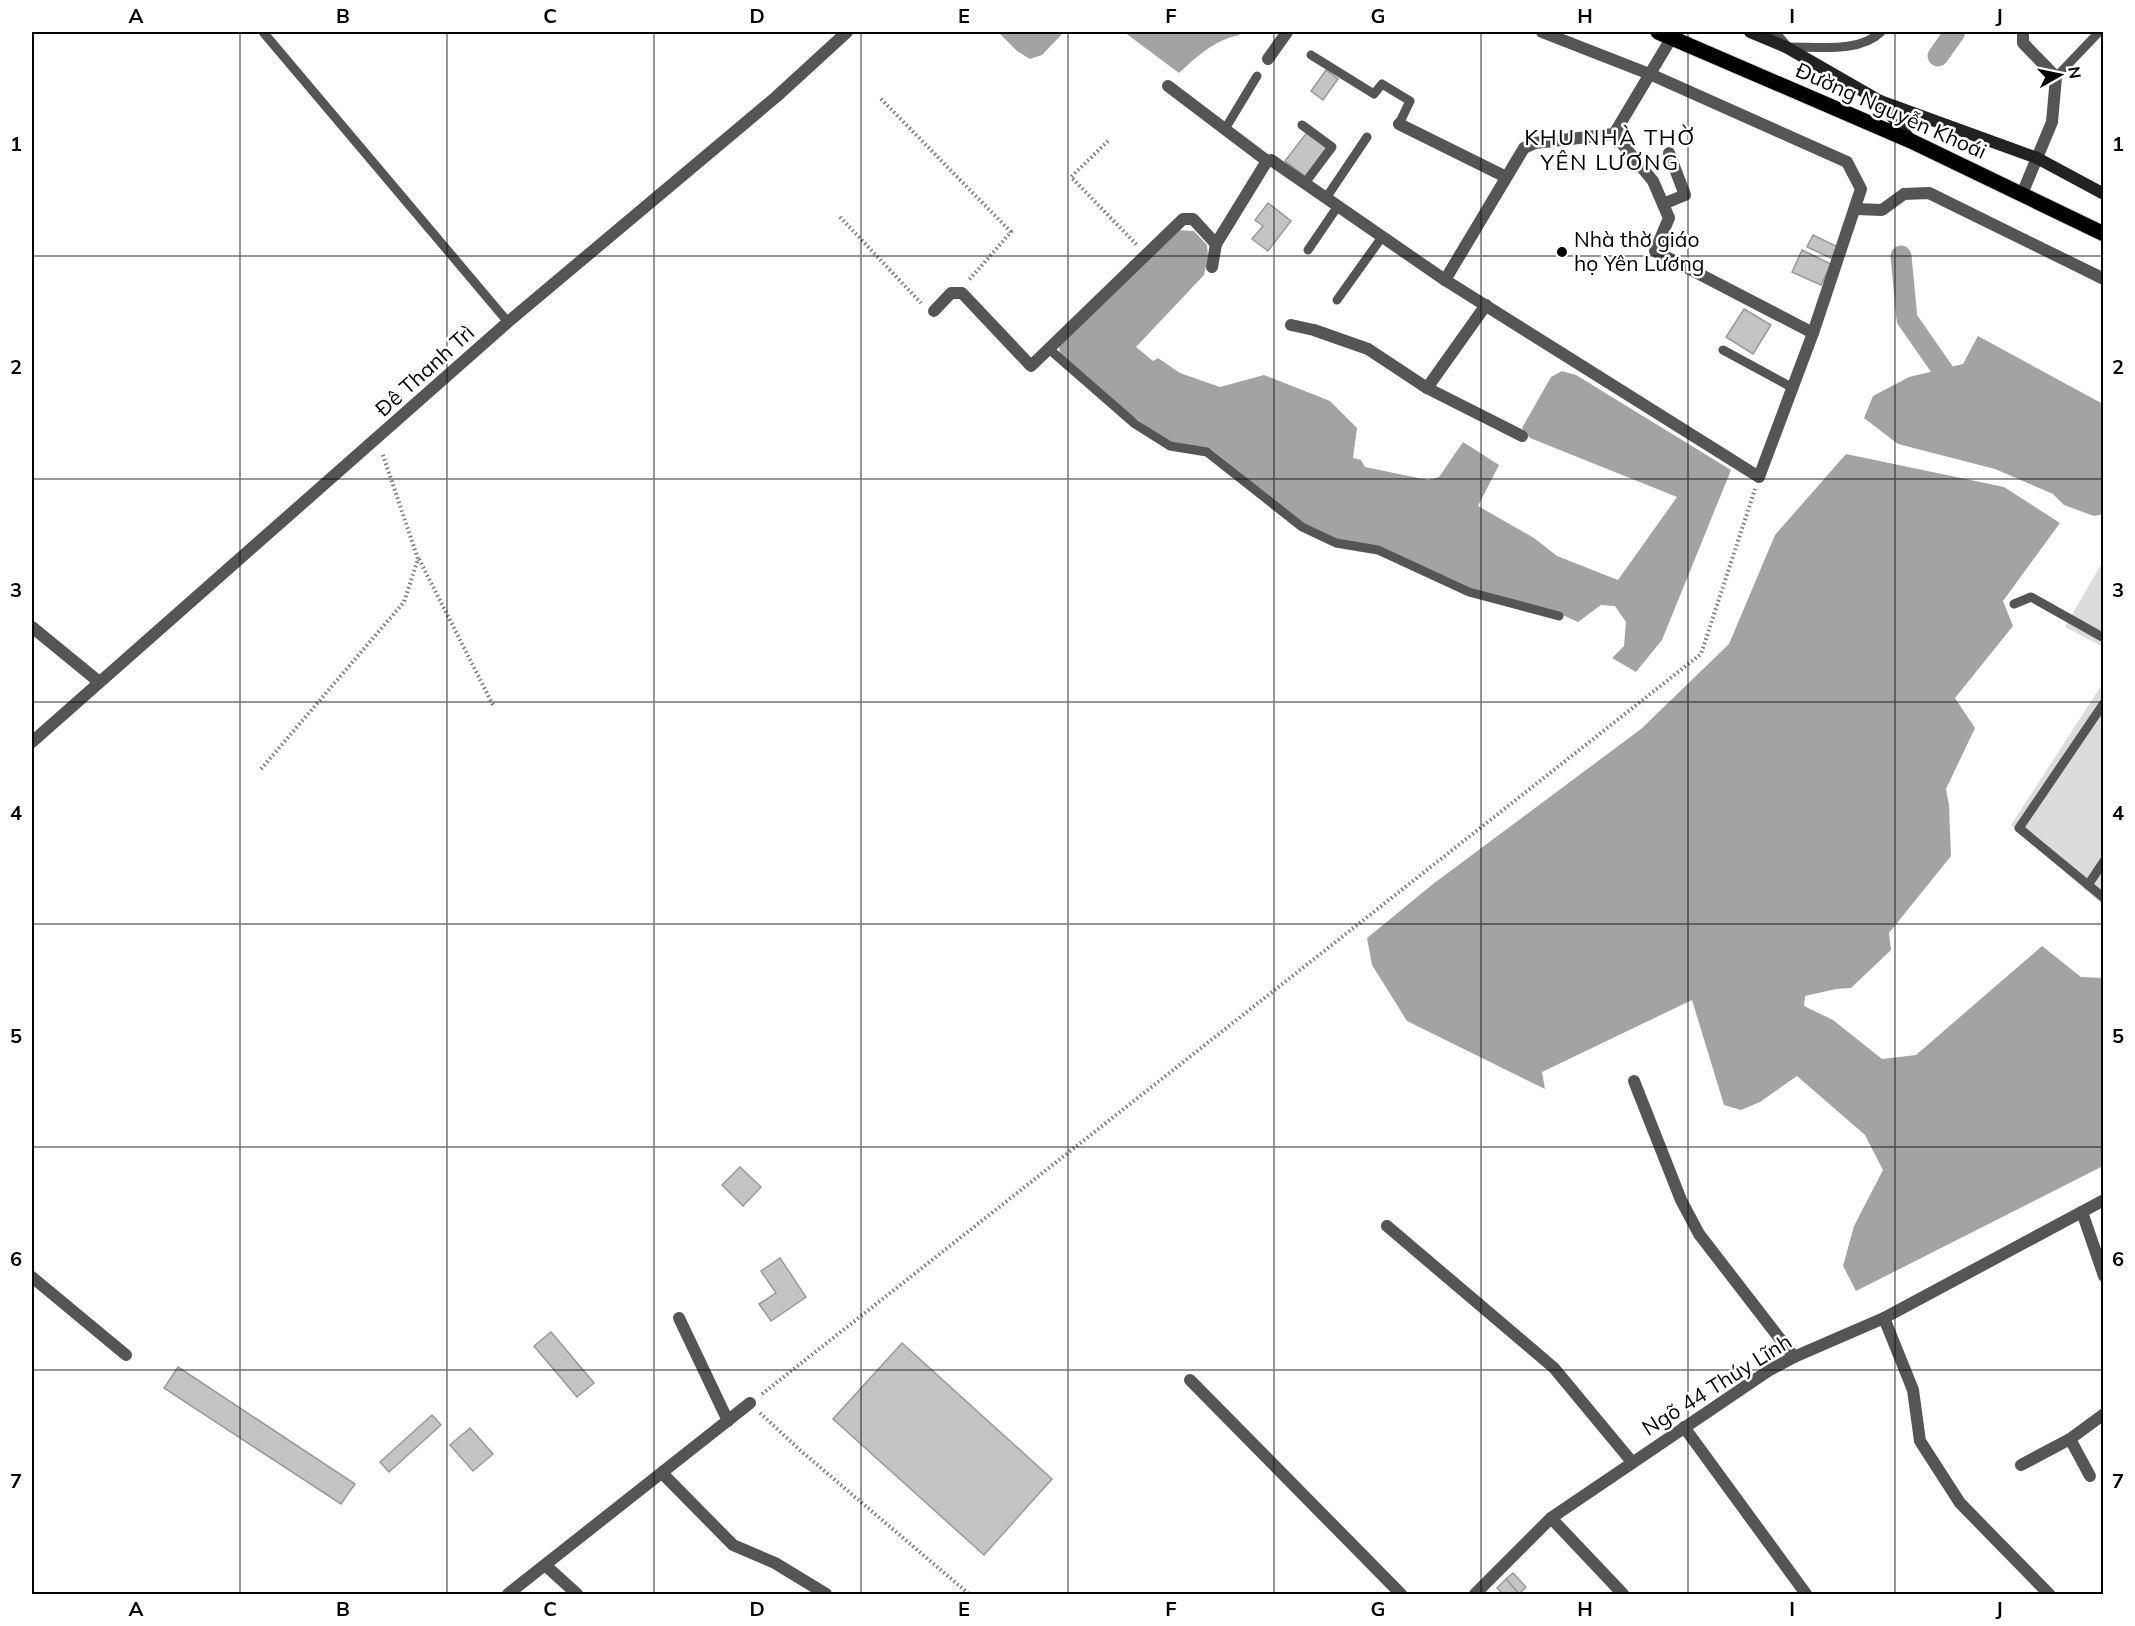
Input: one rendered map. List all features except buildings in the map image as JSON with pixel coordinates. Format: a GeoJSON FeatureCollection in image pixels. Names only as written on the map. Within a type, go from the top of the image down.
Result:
{"type":"FeatureCollection","features":[{"type":"Feature","properties":{"kind":"main road","name":"Đường Nguyễn Khoái"},"geometry":{"type":"LineString","coordinates":[[1665,34],[1911,141],[2103,234]]}},
{"type":"Feature","properties":{"kind":"street","name":"Đê Thanh Trì"},"geometry":{"type":"LineString","coordinates":[[32,742],[98,681],[378,440],[508,322],[776,97],[847,32]]}},
{"type":"Feature","properties":{"kind":"street"},"geometry":{"type":"LineString","coordinates":[[1268,59],[1287,32]]}},
{"type":"Feature","properties":{"kind":"street"},"geometry":{"type":"LineString","coordinates":[[1168,86],[1267,161],[1271,160],[1445,280],[1759,477],[1813,333],[1861,189],[1847,162],[1652,75],[1542,32]]}},
{"type":"Feature","properties":{"kind":"street"},"geometry":{"type":"LineString","coordinates":[[1750,32],[1786,47],[1880,101],[2037,158],[2103,194]]}},
{"type":"Feature","properties":{"kind":"street"},"geometry":{"type":"LineString","coordinates":[[1773,32],[1786,47]]}},
{"type":"Feature","properties":{"kind":"street"},"geometry":{"type":"LineString","coordinates":[[2022,194],[2052,122],[2056,77],[2023,43],[2023,32]]}},
{"type":"Feature","properties":{"kind":"street"},"geometry":{"type":"LineString","coordinates":[[1614,134],[1652,75],[1665,34]]}},
{"type":"Feature","properties":{"kind":"street"},"geometry":{"type":"LineString","coordinates":[[1880,101],[1911,141]]}},
{"type":"Feature","properties":{"kind":"street"},"geometry":{"type":"LineString","coordinates":[[1399,124],[1506,177]]}},
{"type":"Feature","properties":{"kind":"street"},"geometry":{"type":"LineString","coordinates":[[1445,280],[1524,148],[1535,143],[1614,134]]}},
{"type":"Feature","properties":{"kind":"street"},"geometry":{"type":"LineString","coordinates":[[1614,134],[1653,181],[1669,218],[1664,235],[1655,251],[1813,333]]}},
{"type":"Feature","properties":{"kind":"street"},"geometry":{"type":"LineString","coordinates":[[1663,204],[1685,195],[1669,153]]}},
{"type":"Feature","properties":{"kind":"street"},"geometry":{"type":"LineString","coordinates":[[1212,267],[1216,243],[1267,161]]}},
{"type":"Feature","properties":{"kind":"street"},"geometry":{"type":"LineString","coordinates":[[1856,209],[1882,210],[1904,194],[1929,192],[2103,279]]}},
{"type":"Feature","properties":{"kind":"street"},"geometry":{"type":"LineString","coordinates":[[934,311],[951,293],[962,293],[1031,366],[1183,219],[1193,219],[1216,243]]}},
{"type":"Feature","properties":{"kind":"street"},"geometry":{"type":"LineString","coordinates":[[1427,388],[1486,305]]}},
{"type":"Feature","properties":{"kind":"street"},"geometry":{"type":"LineString","coordinates":[[1291,325],[1314,330],[1368,349],[1427,388],[1522,436]]}},
{"type":"Feature","properties":{"kind":"street"},"geometry":{"type":"LineString","coordinates":[[32,627],[98,681]]}},
{"type":"Feature","properties":{"kind":"street"},"geometry":{"type":"LineString","coordinates":[[1634,1081],[1681,1200],[1699,1234],[1794,1357]]}},
{"type":"Feature","properties":{"kind":"street","name":"Ngõ 44 Thúy Lĩnh"},"geometry":{"type":"LineString","coordinates":[[1475,1594],[1551,1518],[1684,1427],[1794,1357],[1884,1318],[2103,1200]]}},
{"type":"Feature","properties":{"kind":"street"},"geometry":{"type":"LineString","coordinates":[[2082,1212],[2103,1276]]}},
{"type":"Feature","properties":{"kind":"street"},"geometry":{"type":"LineString","coordinates":[[1387,1226],[1554,1368],[1632,1462]]}},
{"type":"Feature","properties":{"kind":"street"},"geometry":{"type":"LineString","coordinates":[[32,1277],[126,1355]]}},
{"type":"Feature","properties":{"kind":"street"},"geometry":{"type":"LineString","coordinates":[[679,1318],[728,1421]]}},
{"type":"Feature","properties":{"kind":"street"},"geometry":{"type":"LineString","coordinates":[[1884,1318],[1913,1390],[1920,1440],[1960,1503],[2049,1594]]}},
{"type":"Feature","properties":{"kind":"street"},"geometry":{"type":"LineString","coordinates":[[1191,1380],[1401,1594]]}},
{"type":"Feature","properties":{"kind":"street"},"geometry":{"type":"LineString","coordinates":[[508,1594],[750,1403]]}},
{"type":"Feature","properties":{"kind":"street"},"geometry":{"type":"LineString","coordinates":[[2021,1466],[2070,1439],[2103,1414]]}},
{"type":"Feature","properties":{"kind":"street"},"geometry":{"type":"LineString","coordinates":[[1684,1427],[1806,1594]]}},
{"type":"Feature","properties":{"kind":"street"},"geometry":{"type":"LineString","coordinates":[[2070,1439],[2090,1476]]}},
{"type":"Feature","properties":{"kind":"street"},"geometry":{"type":"LineString","coordinates":[[662,1473],[732,1545],[774,1563],[826,1594]]}},
{"type":"Feature","properties":{"kind":"street"},"geometry":{"type":"LineString","coordinates":[[1551,1518],[1623,1594]]}},
{"type":"Feature","properties":{"kind":"street"},"geometry":{"type":"LineString","coordinates":[[545,1565],[577,1594]]}},
{"type":"Feature","properties":{"kind":"lane"},"geometry":{"type":"LineString","coordinates":[[263,32],[508,322]]}},
{"type":"Feature","properties":{"kind":"lane"},"geometry":{"type":"LineString","coordinates":[[1786,47],[1848,46],[1873,40],[1881,32]]}},
{"type":"Feature","properties":{"kind":"lane"},"geometry":{"type":"LineString","coordinates":[[2056,77],[2100,33]]}},
{"type":"Feature","properties":{"kind":"lane"},"geometry":{"type":"LineString","coordinates":[[1311,55],[1374,94],[1382,84],[1410,101],[1399,124]]}},
{"type":"Feature","properties":{"kind":"lane"},"geometry":{"type":"LineString","coordinates":[[1224,129],[1257,76]]}},
{"type":"Feature","properties":{"kind":"lane"},"geometry":{"type":"LineString","coordinates":[[1302,125],[1332,147],[1305,183]]}},
{"type":"Feature","properties":{"kind":"lane"},"geometry":{"type":"LineString","coordinates":[[1326,198],[1367,137]]}},
{"type":"Feature","properties":{"kind":"lane"},"geometry":{"type":"LineString","coordinates":[[1308,250],[1338,206]]}},
{"type":"Feature","properties":{"kind":"lane"},"geometry":{"type":"LineString","coordinates":[[1337,300],[1383,237]]}},
{"type":"Feature","properties":{"kind":"lane"},"geometry":{"type":"LineString","coordinates":[[1049,349],[1135,423],[1170,446],[1207,453],[1302,527],[1336,543],[1378,550],[1469,592],[1559,616]]}},
{"type":"Feature","properties":{"kind":"lane"},"geometry":{"type":"LineString","coordinates":[[1723,350],[1793,388]]}},
{"type":"Feature","properties":{"kind":"lane"},"geometry":{"type":"LineString","coordinates":[[2014,604],[2031,597],[2103,638]]}},
{"type":"Feature","properties":{"kind":"lane"},"geometry":{"type":"LineString","coordinates":[[2103,703],[2019,828],[2103,898]]}},
{"type":"Feature","properties":{"kind":"lane"},"geometry":{"type":"LineString","coordinates":[[2088,885],[2103,861]]}},
{"type":"Feature","properties":{"kind":"path"},"geometry":{"type":"LineString","coordinates":[[881,99],[1011,232],[956,293]]}},
{"type":"Feature","properties":{"kind":"path"},"geometry":{"type":"LineString","coordinates":[[1108,141],[1071,177],[1146,254]]}},
{"type":"Feature","properties":{"kind":"path"},"geometry":{"type":"LineString","coordinates":[[840,217],[930,313],[934,311]]}},
{"type":"Feature","properties":{"kind":"path"},"geometry":{"type":"LineString","coordinates":[[378,440],[418,558],[494,706]]}},
{"type":"Feature","properties":{"kind":"path"},"geometry":{"type":"LineString","coordinates":[[969,1594],[801,1451],[750,1403],[1701,654],[1759,477]]}},
{"type":"Feature","properties":{"kind":"path"},"geometry":{"type":"LineString","coordinates":[[261,769],[404,602],[418,558]]}},
{"type":"Feature","properties":{"kind":"shaded area"},"geometry":{"type":"Polygon","coordinates":[[[998,32],[1064,32],[1042,55],[1030,59],[1017,51],[998,32]]]}},
{"type":"Feature","properties":{"kind":"shaded area"},"geometry":{"type":"Polygon","coordinates":[[[1124,32],[1242,32],[1207,50],[1179,73],[1124,32]]]}},
{"type":"Feature","properties":{"kind":"shaded area"},"geometry":{"type":"Polygon","coordinates":[[[1178,230],[1194,231],[1207,245],[1208,256],[1204,275],[1136,347],[1153,361],[1158,358],[1180,373],[1220,387],[1264,375],[1330,401],[1357,428],[1353,458],[1361,460],[1365,467],[1428,480],[1439,477],[1463,442],[1499,465],[1478,506],[1534,538],[1557,556],[1618,580],[1677,497],[1530,438],[1522,428],[1551,377],[1562,371],[1576,375],[1731,470],[1662,640],[1636,672],[1612,658],[1624,646],[1626,622],[1615,606],[1601,605],[1578,622],[1556,612],[1467,588],[1380,547],[1335,539],[1303,523],[1211,449],[1167,441],[1099,392],[1060,356],[1059,345],[1178,230]]]}},
{"type":"Feature","properties":{"kind":"shaded area"},"geometry":{"type":"Polygon","coordinates":[[[1978,336],[2103,404],[2103,514],[2094,516],[2064,505],[2053,494],[1995,469],[1898,444],[1864,418],[1873,396],[1909,377],[1963,364],[1978,336]]]}},
{"type":"Feature","properties":{"kind":"shaded area"},"geometry":{"type":"Polygon","coordinates":[[[1846,454],[2004,487],[2060,523],[2003,601],[2013,626],[1955,698],[1975,728],[1946,789],[1949,805],[1951,856],[1889,933],[1891,950],[1851,988],[1805,996],[1804,1006],[1833,1020],[1882,1059],[1916,1055],[2042,946],[2081,977],[2104,978],[2103,1166],[1856,1291],[1843,1266],[1854,1226],[1883,1170],[1865,1135],[1797,1076],[1760,1102],[1741,1110],[1724,1105],[1692,1000],[1542,1072],[1545,1089],[1407,1021],[1372,965],[1367,938],[1433,884],[1641,729],[1729,644],[1775,535],[1846,454]]]}},
{"type":"Feature","properties":{"kind":"shaded area"},"geometry":{"type":"Polygon","coordinates":[[[2103,561],[2103,647],[2065,627],[2103,561]]]}},
{"type":"Feature","properties":{"kind":"shaded area"},"geometry":{"type":"Polygon","coordinates":[[[2103,683],[2103,905],[2011,825],[2103,683]]]}},
{"type":"Feature","properties":{"kind":"waterway"},"geometry":{"type":"LineString","coordinates":[[1938,56],[1955,32]]}},
{"type":"Feature","properties":{"kind":"waterway"},"geometry":{"type":"LineString","coordinates":[[1901,256],[1907,319],[1948,378]]}},
{"type":"Feature","properties":{"kind":"place","name":"Nhà thờ giáo họ Yên Lương"},"geometry":{"type":"Point","coordinates":[1562,252]}},
{"type":"Feature","properties":{"kind":"district","name":"KHU NHÀ THỜ YÊN LƯƠNG"},"geometry":{"type":"Point","coordinates":[1610,150]}}]}
